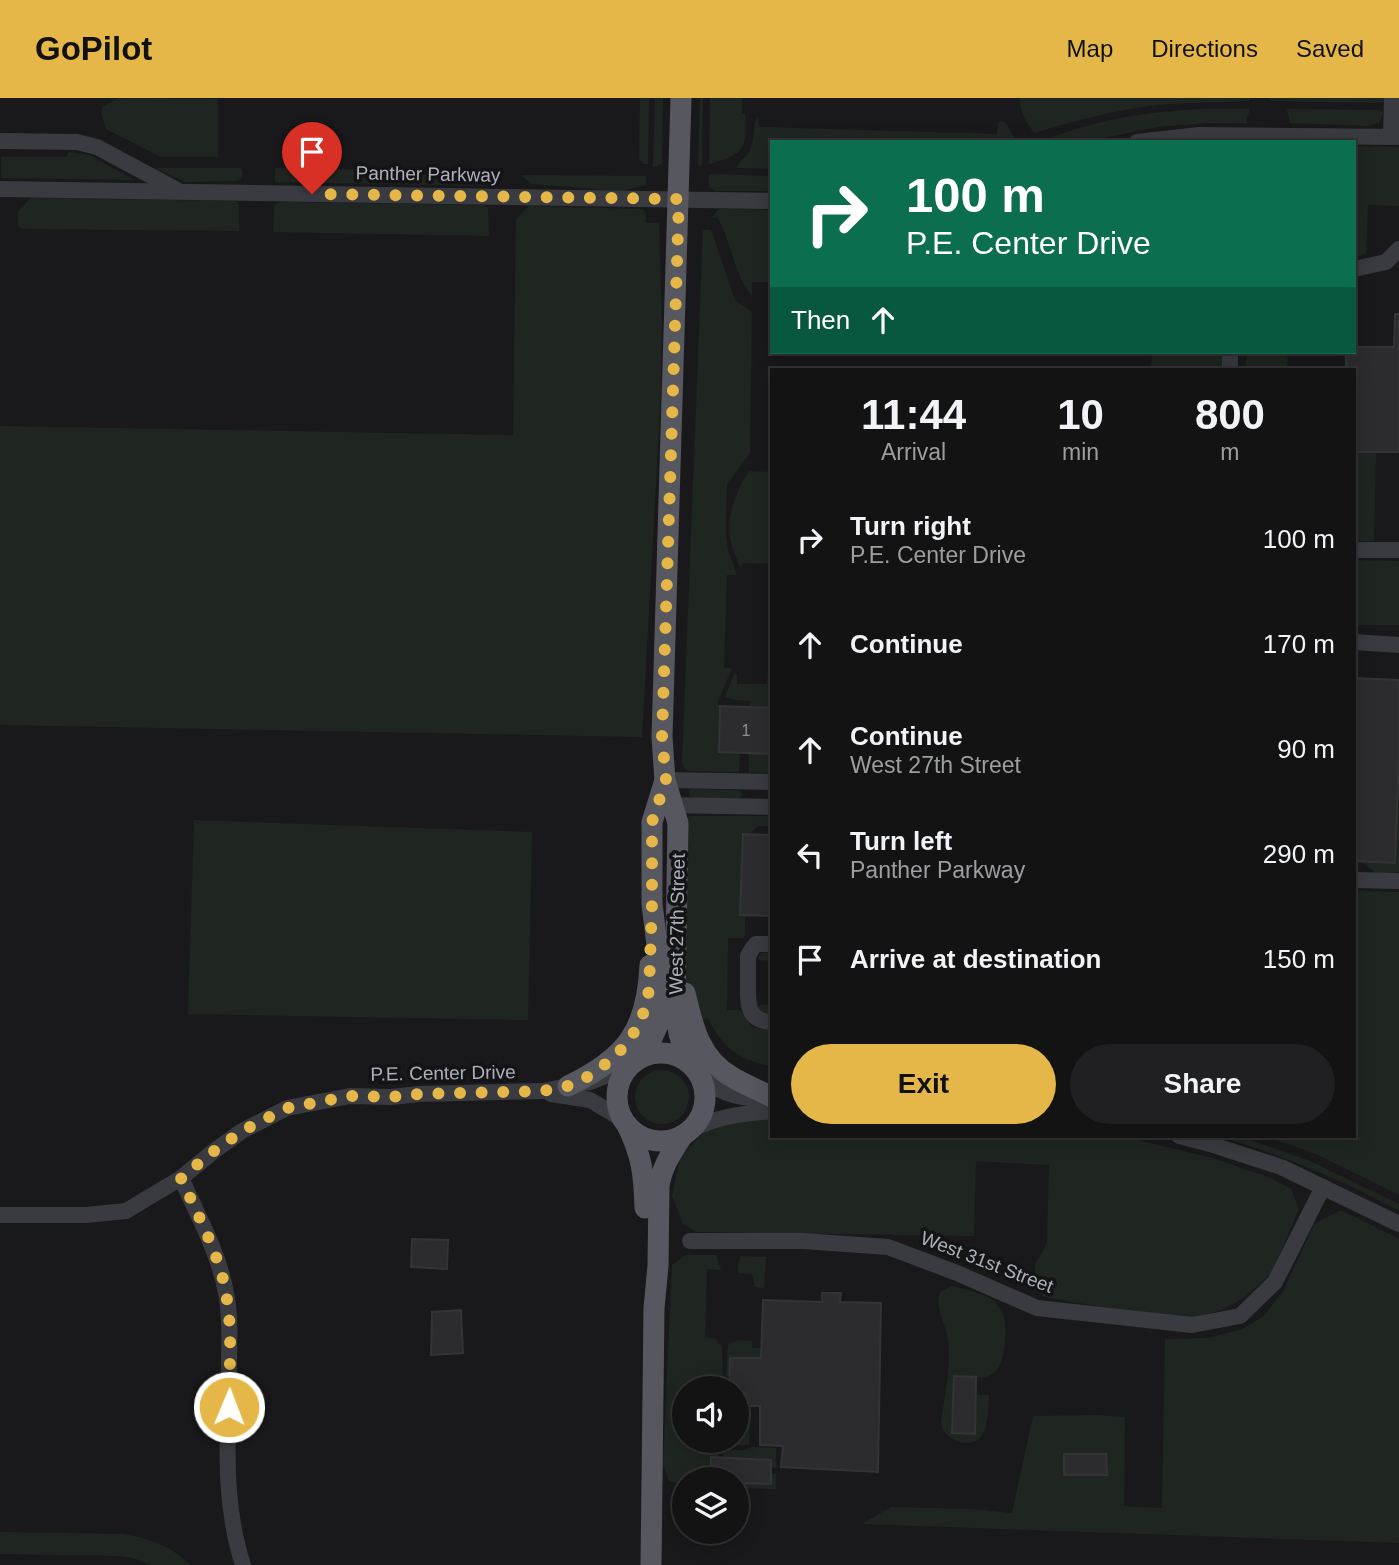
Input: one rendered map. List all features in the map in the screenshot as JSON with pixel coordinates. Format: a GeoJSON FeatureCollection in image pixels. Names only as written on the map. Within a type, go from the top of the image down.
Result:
{"type":"FeatureCollection","features":[{"type":"Feature","properties":{"kind":"main road","name":"West 27th Street"},"geometry":{"type":"LineString","coordinates":[[634,1064],[649,1045],[662,1008],[662,986],[652,904],[652,822],[665,805],[666,780],[662,737],[681,98]]}},
{"type":"Feature","properties":{"kind":"main road","name":"West 27th Street"},"geometry":{"type":"LineString","coordinates":[[665,805],[678,822],[677,1024],[685,1055],[696,1072]]}},
{"type":"Feature","properties":{"kind":"main road"},"geometry":{"type":"LineString","coordinates":[[568,1086],[595,1072],[616,1055],[628,1042],[640,1021],[649,990],[652,904]]}},
{"type":"Feature","properties":{"kind":"main road"},"geometry":{"type":"LineString","coordinates":[[677,958],[696,1035],[708,1058],[730,1077],[770,1097]]}},
{"type":"Feature","properties":{"kind":"main road"},"geometry":{"type":"LineString","coordinates":[[651,1565],[654,1308],[658,1266],[659,1186],[666,1162],[686,1133],[699,1121],[704,1108],[705,1093],[696,1072],[680,1057],[665,1053],[650,1055],[626,1071],[619,1085],[617,1099],[620,1113],[636,1144],[644,1174],[647,1267],[654,1308]]}},
{"type":"Feature","properties":{"kind":"main road"},"geometry":{"type":"LineString","coordinates":[[626,1123],[637,1134],[650,1140],[664,1141],[686,1133]]}},
{"type":"Feature","properties":{"kind":"street"},"geometry":{"type":"LineString","coordinates":[[1155,140],[1199,135],[1395,137],[1392,98]]}},
{"type":"Feature","properties":{"kind":"street"},"geometry":{"type":"LineString","coordinates":[[0,141],[77,142],[97,147],[180,192]]}},
{"type":"Feature","properties":{"kind":"street","name":"Panther Parkway"},"geometry":{"type":"LineString","coordinates":[[0,189],[770,201]]}},
{"type":"Feature","properties":{"kind":"street"},"geometry":{"type":"LineString","coordinates":[[1356,268],[1386,262],[1399,249]]}},
{"type":"Feature","properties":{"kind":"street"},"geometry":{"type":"LineString","coordinates":[[1356,550],[1399,550]]}},
{"type":"Feature","properties":{"kind":"street"},"geometry":{"type":"LineString","coordinates":[[1356,642],[1399,645]]}},
{"type":"Feature","properties":{"kind":"street"},"geometry":{"type":"LineString","coordinates":[[666,780],[770,782]]}},
{"type":"Feature","properties":{"kind":"street"},"geometry":{"type":"LineString","coordinates":[[747,782],[748,807]]}},
{"type":"Feature","properties":{"kind":"street"},"geometry":{"type":"LineString","coordinates":[[665,805],[770,807]]}},
{"type":"Feature","properties":{"kind":"street"},"geometry":{"type":"LineString","coordinates":[[1356,880],[1399,881]]}},
{"type":"Feature","properties":{"kind":"street"},"geometry":{"type":"LineString","coordinates":[[770,944],[756,944],[748,956],[749,1008],[760,1021],[770,1022]]}},
{"type":"Feature","properties":{"kind":"street","name":"P.E. Center Drive"},"geometry":{"type":"LineString","coordinates":[[0,1215],[86,1215],[127,1211],[181,1178],[242,1131],[287,1108],[350,1096],[542,1091],[590,1082],[634,1064]]}},
{"type":"Feature","properties":{"kind":"street"},"geometry":{"type":"LineString","coordinates":[[696,1072],[729,1095],[752,1099],[770,1098]]}},
{"type":"Feature","properties":{"kind":"street","name":"P.E. Center Drive"},"geometry":{"type":"LineString","coordinates":[[542,1091],[590,1100],[626,1123]]}},
{"type":"Feature","properties":{"kind":"street"},"geometry":{"type":"LineString","coordinates":[[686,1133],[718,1118],[770,1111]]}},
{"type":"Feature","properties":{"kind":"street"},"geometry":{"type":"LineString","coordinates":[[1187,1138],[1280,1167],[1399,1224]]}},
{"type":"Feature","properties":{"kind":"street"},"geometry":{"type":"LineString","coordinates":[[181,1178],[219,1267],[226,1292],[229,1336],[229,1500],[234,1537],[243,1565]]}},
{"type":"Feature","properties":{"kind":"street","name":"West 31st Street"},"geometry":{"type":"LineString","coordinates":[[690,1241],[803,1241],[888,1247],[1037,1308],[1192,1325],[1240,1316],[1275,1282],[1323,1187]]}},
{"type":"Feature","properties":{"kind":"shaded area"},"geometry":{"type":"Polygon","coordinates":[[[119,98],[218,99],[218,157],[161,157],[106,129],[101,112],[103,106],[119,98]]]}},
{"type":"Feature","properties":{"kind":"shaded area"},"geometry":{"type":"Polygon","coordinates":[[[640,98],[649,98],[648,164],[643,164],[639,159],[640,98]]]}},
{"type":"Feature","properties":{"kind":"shaded area"},"geometry":{"type":"Polygon","coordinates":[[[655,98],[663,98],[662,164],[653,167],[655,98]]]}},
{"type":"Feature","properties":{"kind":"shaded area"},"geometry":{"type":"Polygon","coordinates":[[[700,98],[703,98],[702,165],[698,166],[700,98]]]}},
{"type":"Feature","properties":{"kind":"shaded area"},"geometry":{"type":"Polygon","coordinates":[[[710,98],[742,98],[746,136],[736,154],[709,164],[710,98]]]}},
{"type":"Feature","properties":{"kind":"shaded area"},"geometry":{"type":"Polygon","coordinates":[[[1020,98],[1250,98],[1249,101],[1141,107],[1095,116],[1034,133],[1022,112],[1020,98]]]}},
{"type":"Feature","properties":{"kind":"shaded area"},"geometry":{"type":"Polygon","coordinates":[[[1270,98],[1384,98],[1384,102],[1270,101],[1270,98]]]}},
{"type":"Feature","properties":{"kind":"shaded area"},"geometry":{"type":"Polygon","coordinates":[[[1250,109],[1246,123],[1158,127],[1093,140],[1045,140],[1121,118],[1163,112],[1250,109]]]}},
{"type":"Feature","properties":{"kind":"shaded area"},"geometry":{"type":"Polygon","coordinates":[[[1287,109],[1383,112],[1380,122],[1369,126],[1290,123],[1287,109]]]}},
{"type":"Feature","properties":{"kind":"shaded area"},"geometry":{"type":"Polygon","coordinates":[[[758,116],[759,127],[997,134],[1001,121],[1006,123],[1015,140],[770,140],[770,169],[736,168],[752,146],[758,116]]]}},
{"type":"Feature","properties":{"kind":"shaded area"},"geometry":{"type":"Polygon","coordinates":[[[1356,146],[1399,147],[1399,206],[1368,205],[1366,254],[1356,257],[1356,146]]]}},
{"type":"Feature","properties":{"kind":"shaded area"},"geometry":{"type":"Polygon","coordinates":[[[69,152],[90,155],[134,180],[1,178],[1,157],[66,157],[69,152]]]}},
{"type":"Feature","properties":{"kind":"shaded area"},"geometry":{"type":"Polygon","coordinates":[[[156,168],[240,168],[242,178],[238,181],[185,182],[156,168]]]}},
{"type":"Feature","properties":{"kind":"shaded area"},"geometry":{"type":"Polygon","coordinates":[[[275,168],[490,172],[490,186],[275,182],[275,168]]]}},
{"type":"Feature","properties":{"kind":"shaded area"},"geometry":{"type":"Polygon","coordinates":[[[709,174],[770,176],[770,191],[715,191],[709,187],[709,174]]]}},
{"type":"Feature","properties":{"kind":"shaded area"},"geometry":{"type":"Polygon","coordinates":[[[521,175],[646,176],[646,185],[622,191],[531,184],[521,175]]]}},
{"type":"Feature","properties":{"kind":"shaded area"},"geometry":{"type":"Polygon","coordinates":[[[30,198],[235,201],[239,206],[239,231],[23,229],[18,226],[18,212],[30,198]]]}},
{"type":"Feature","properties":{"kind":"shaded area"},"geometry":{"type":"Polygon","coordinates":[[[280,202],[481,205],[488,209],[489,236],[273,232],[274,206],[280,202]]]}},
{"type":"Feature","properties":{"kind":"shaded area"},"geometry":{"type":"Polygon","coordinates":[[[529,206],[643,209],[646,223],[659,223],[662,327],[660,410],[642,737],[0,725],[0,426],[513,435],[516,219],[529,206]]]}},
{"type":"Feature","properties":{"kind":"shaded area"},"geometry":{"type":"Polygon","coordinates":[[[719,209],[770,210],[770,282],[752,282],[752,296],[741,278],[722,226],[717,217],[711,218],[719,209]]]}},
{"type":"Feature","properties":{"kind":"shaded area"},"geometry":{"type":"Polygon","coordinates":[[[703,230],[711,230],[735,300],[752,312],[750,453],[727,484],[726,533],[728,550],[737,575],[727,575],[724,668],[732,668],[717,704],[720,706],[720,752],[740,753],[739,772],[689,771],[682,763],[703,230]]]}},
{"type":"Feature","properties":{"kind":"shaded area"},"geometry":{"type":"Polygon","coordinates":[[[1152,354],[1223,354],[1223,368],[1151,368],[1152,354]]]}},
{"type":"Feature","properties":{"kind":"shaded area"},"geometry":{"type":"Polygon","coordinates":[[[1247,354],[1288,354],[1287,368],[1245,368],[1247,354]]]}},
{"type":"Feature","properties":{"kind":"shaded area"},"geometry":{"type":"Polygon","coordinates":[[[1356,452],[1376,452],[1374,541],[1356,541],[1356,452]]]}},
{"type":"Feature","properties":{"kind":"shaded area"},"geometry":{"type":"Polygon","coordinates":[[[749,471],[770,472],[770,563],[742,563],[741,569],[734,553],[729,527],[737,494],[749,471]]]}},
{"type":"Feature","properties":{"kind":"shaded area"},"geometry":{"type":"Polygon","coordinates":[[[1356,560],[1399,561],[1399,625],[1356,625],[1356,560]]]}},
{"type":"Feature","properties":{"kind":"shaded area"},"geometry":{"type":"Polygon","coordinates":[[[770,671],[770,708],[750,707],[750,701],[725,697],[734,674],[737,674],[737,684],[767,684],[770,671]]]}},
{"type":"Feature","properties":{"kind":"shaded area"},"geometry":{"type":"Polygon","coordinates":[[[749,753],[770,754],[770,773],[749,772],[749,753]]]}},
{"type":"Feature","properties":{"kind":"shaded area"},"geometry":{"type":"Polygon","coordinates":[[[1399,753],[1399,872],[1376,873],[1360,861],[1395,862],[1399,753]]]}},
{"type":"Feature","properties":{"kind":"shaded area"},"geometry":{"type":"Polygon","coordinates":[[[693,789],[738,790],[742,796],[693,798],[689,792],[693,789]]]}},
{"type":"Feature","properties":{"kind":"shaded area"},"geometry":{"type":"Polygon","coordinates":[[[689,816],[770,816],[770,826],[758,826],[750,834],[743,834],[740,914],[745,915],[745,935],[743,938],[728,938],[727,1010],[739,1010],[754,1027],[770,1030],[770,1066],[733,1051],[720,1038],[708,1018],[697,1021],[686,1042],[684,819],[689,816]]]}},
{"type":"Feature","properties":{"kind":"shaded area"},"geometry":{"type":"Polygon","coordinates":[[[194,820],[532,832],[528,1020],[188,1014],[194,820]]]}},
{"type":"Feature","properties":{"kind":"shaded area"},"geometry":{"type":"Polygon","coordinates":[[[1356,891],[1399,892],[1399,1195],[1316,1154],[1271,1138],[1356,1138],[1356,891]]]}},
{"type":"Feature","properties":{"kind":"shaded area"},"geometry":{"type":"Polygon","coordinates":[[[762,953],[770,953],[770,961],[759,960],[758,957],[762,953]]]}},
{"type":"Feature","properties":{"kind":"shaded area"},"geometry":{"type":"Polygon","coordinates":[[[760,1005],[770,1005],[770,1014],[759,1012],[757,1008],[760,1005]]]}},
{"type":"Feature","properties":{"kind":"shaded area"},"geometry":{"type":"Polygon","coordinates":[[[662,1070],[681,1078],[689,1097],[681,1116],[662,1124],[643,1116],[635,1097],[643,1078],[662,1070]]]}},
{"type":"Feature","properties":{"kind":"shaded area"},"geometry":{"type":"Polygon","coordinates":[[[770,1118],[770,1138],[1129,1138],[1212,1158],[1271,1178],[1291,1189],[1299,1209],[1271,1274],[1245,1297],[1222,1310],[1185,1319],[1071,1302],[1045,1297],[1035,1291],[1035,1265],[1047,1243],[1049,1165],[976,1161],[974,1236],[697,1232],[683,1224],[672,1196],[680,1157],[711,1125],[770,1118]]]}},
{"type":"Feature","properties":{"kind":"shaded area"},"geometry":{"type":"Polygon","coordinates":[[[1223,1138],[1244,1138],[1310,1161],[1399,1204],[1399,1211],[1310,1169],[1223,1138]]]}},
{"type":"Feature","properties":{"kind":"shaded area"},"geometry":{"type":"Polygon","coordinates":[[[1341,1210],[1399,1239],[1399,1543],[862,1524],[891,1507],[1012,1513],[1033,1416],[1125,1417],[1124,1506],[1162,1508],[1165,1339],[1208,1338],[1242,1329],[1263,1317],[1284,1290],[1314,1224],[1341,1210]]]}},
{"type":"Feature","properties":{"kind":"shaded area"},"geometry":{"type":"Polygon","coordinates":[[[686,1255],[716,1255],[721,1270],[707,1269],[705,1337],[717,1339],[718,1344],[722,1345],[723,1376],[672,1376],[672,1453],[719,1453],[719,1458],[711,1458],[711,1467],[672,1467],[672,1482],[669,1481],[663,1464],[672,1265],[686,1255]]]}},
{"type":"Feature","properties":{"kind":"shaded area"},"geometry":{"type":"Polygon","coordinates":[[[741,1256],[766,1257],[764,1288],[755,1287],[752,1274],[738,1273],[741,1256]]]}},
{"type":"Feature","properties":{"kind":"shaded area"},"geometry":{"type":"Polygon","coordinates":[[[953,1286],[990,1298],[1000,1309],[1005,1321],[1003,1356],[996,1371],[983,1377],[954,1377],[952,1433],[975,1434],[975,1394],[989,1395],[988,1415],[982,1435],[977,1440],[965,1443],[947,1435],[941,1424],[949,1349],[938,1302],[941,1291],[953,1286]]]}},
{"type":"Feature","properties":{"kind":"shaded area"},"geometry":{"type":"Polygon","coordinates":[[[738,1340],[752,1341],[752,1348],[761,1348],[761,1358],[730,1358],[729,1376],[726,1376],[728,1345],[738,1340]]]}},
{"type":"Feature","properties":{"kind":"shaded area"},"geometry":{"type":"Polygon","coordinates":[[[749,1411],[751,1413],[749,1445],[749,1411]]]}},
{"type":"Feature","properties":{"kind":"shaded area"},"geometry":{"type":"Polygon","coordinates":[[[749,1448],[776,1448],[776,1468],[771,1467],[771,1460],[723,1458],[723,1453],[749,1453],[749,1448]]]}},
{"type":"Feature","properties":{"kind":"shaded area"},"geometry":{"type":"Polygon","coordinates":[[[771,1474],[776,1474],[776,1489],[749,1488],[749,1483],[770,1484],[771,1474]]]}},
{"type":"Feature","properties":{"kind":"shaded area"},"geometry":{"type":"Polygon","coordinates":[[[0,1532],[123,1534],[159,1544],[190,1565],[152,1565],[121,1556],[0,1554],[0,1532]]]}},
{"type":"Feature","properties":{"kind":"building"},"geometry":{"type":"Polygon","coordinates":[[[1395,314],[1399,314],[1399,452],[1356,452],[1356,368],[1346,368],[1346,354],[1356,354],[1356,347],[1394,347],[1395,314]]]}},
{"type":"Feature","properties":{"kind":"building"},"geometry":{"type":"Polygon","coordinates":[[[1356,678],[1399,680],[1395,863],[1356,861],[1356,678]]]}},
{"type":"Feature","properties":{"kind":"building"},"geometry":{"type":"Polygon","coordinates":[[[720,706],[770,708],[770,754],[719,752],[720,706]]]}},
{"type":"Feature","properties":{"kind":"building"},"geometry":{"type":"Polygon","coordinates":[[[743,834],[770,835],[770,916],[740,915],[743,834]]]}},
{"type":"Feature","properties":{"kind":"building"},"geometry":{"type":"Polygon","coordinates":[[[412,1239],[448,1240],[447,1269],[411,1267],[412,1239]]]}},
{"type":"Feature","properties":{"kind":"building"},"geometry":{"type":"Polygon","coordinates":[[[822,1293],[841,1293],[840,1302],[881,1303],[878,1472],[781,1467],[783,1446],[760,1445],[760,1406],[749,1406],[749,1376],[729,1376],[730,1358],[761,1358],[763,1300],[822,1302],[822,1293]]]}},
{"type":"Feature","properties":{"kind":"building"},"geometry":{"type":"Polygon","coordinates":[[[461,1310],[463,1353],[431,1355],[432,1312],[461,1310]]]}},
{"type":"Feature","properties":{"kind":"building"},"geometry":{"type":"Polygon","coordinates":[[[954,1376],[976,1377],[975,1434],[952,1433],[954,1376]]]}},
{"type":"Feature","properties":{"kind":"building"},"geometry":{"type":"Polygon","coordinates":[[[1064,1454],[1106,1454],[1107,1475],[1064,1475],[1064,1454]]]}},
{"type":"Feature","properties":{"kind":"building"},"geometry":{"type":"Polygon","coordinates":[[[711,1457],[771,1460],[771,1484],[749,1483],[749,1467],[711,1467],[711,1457]]]}},
{"type":"Feature","properties":{"kind":"route"},"geometry":{"type":"LineString","coordinates":[[229,1407],[226,1292],[206,1234],[181,1178],[242,1131],[287,1108],[350,1096],[542,1091],[568,1086],[603,1066],[628,1042],[645,1009],[649,990],[652,822],[666,780],[662,737],[679,199],[312,194]]}}]}
